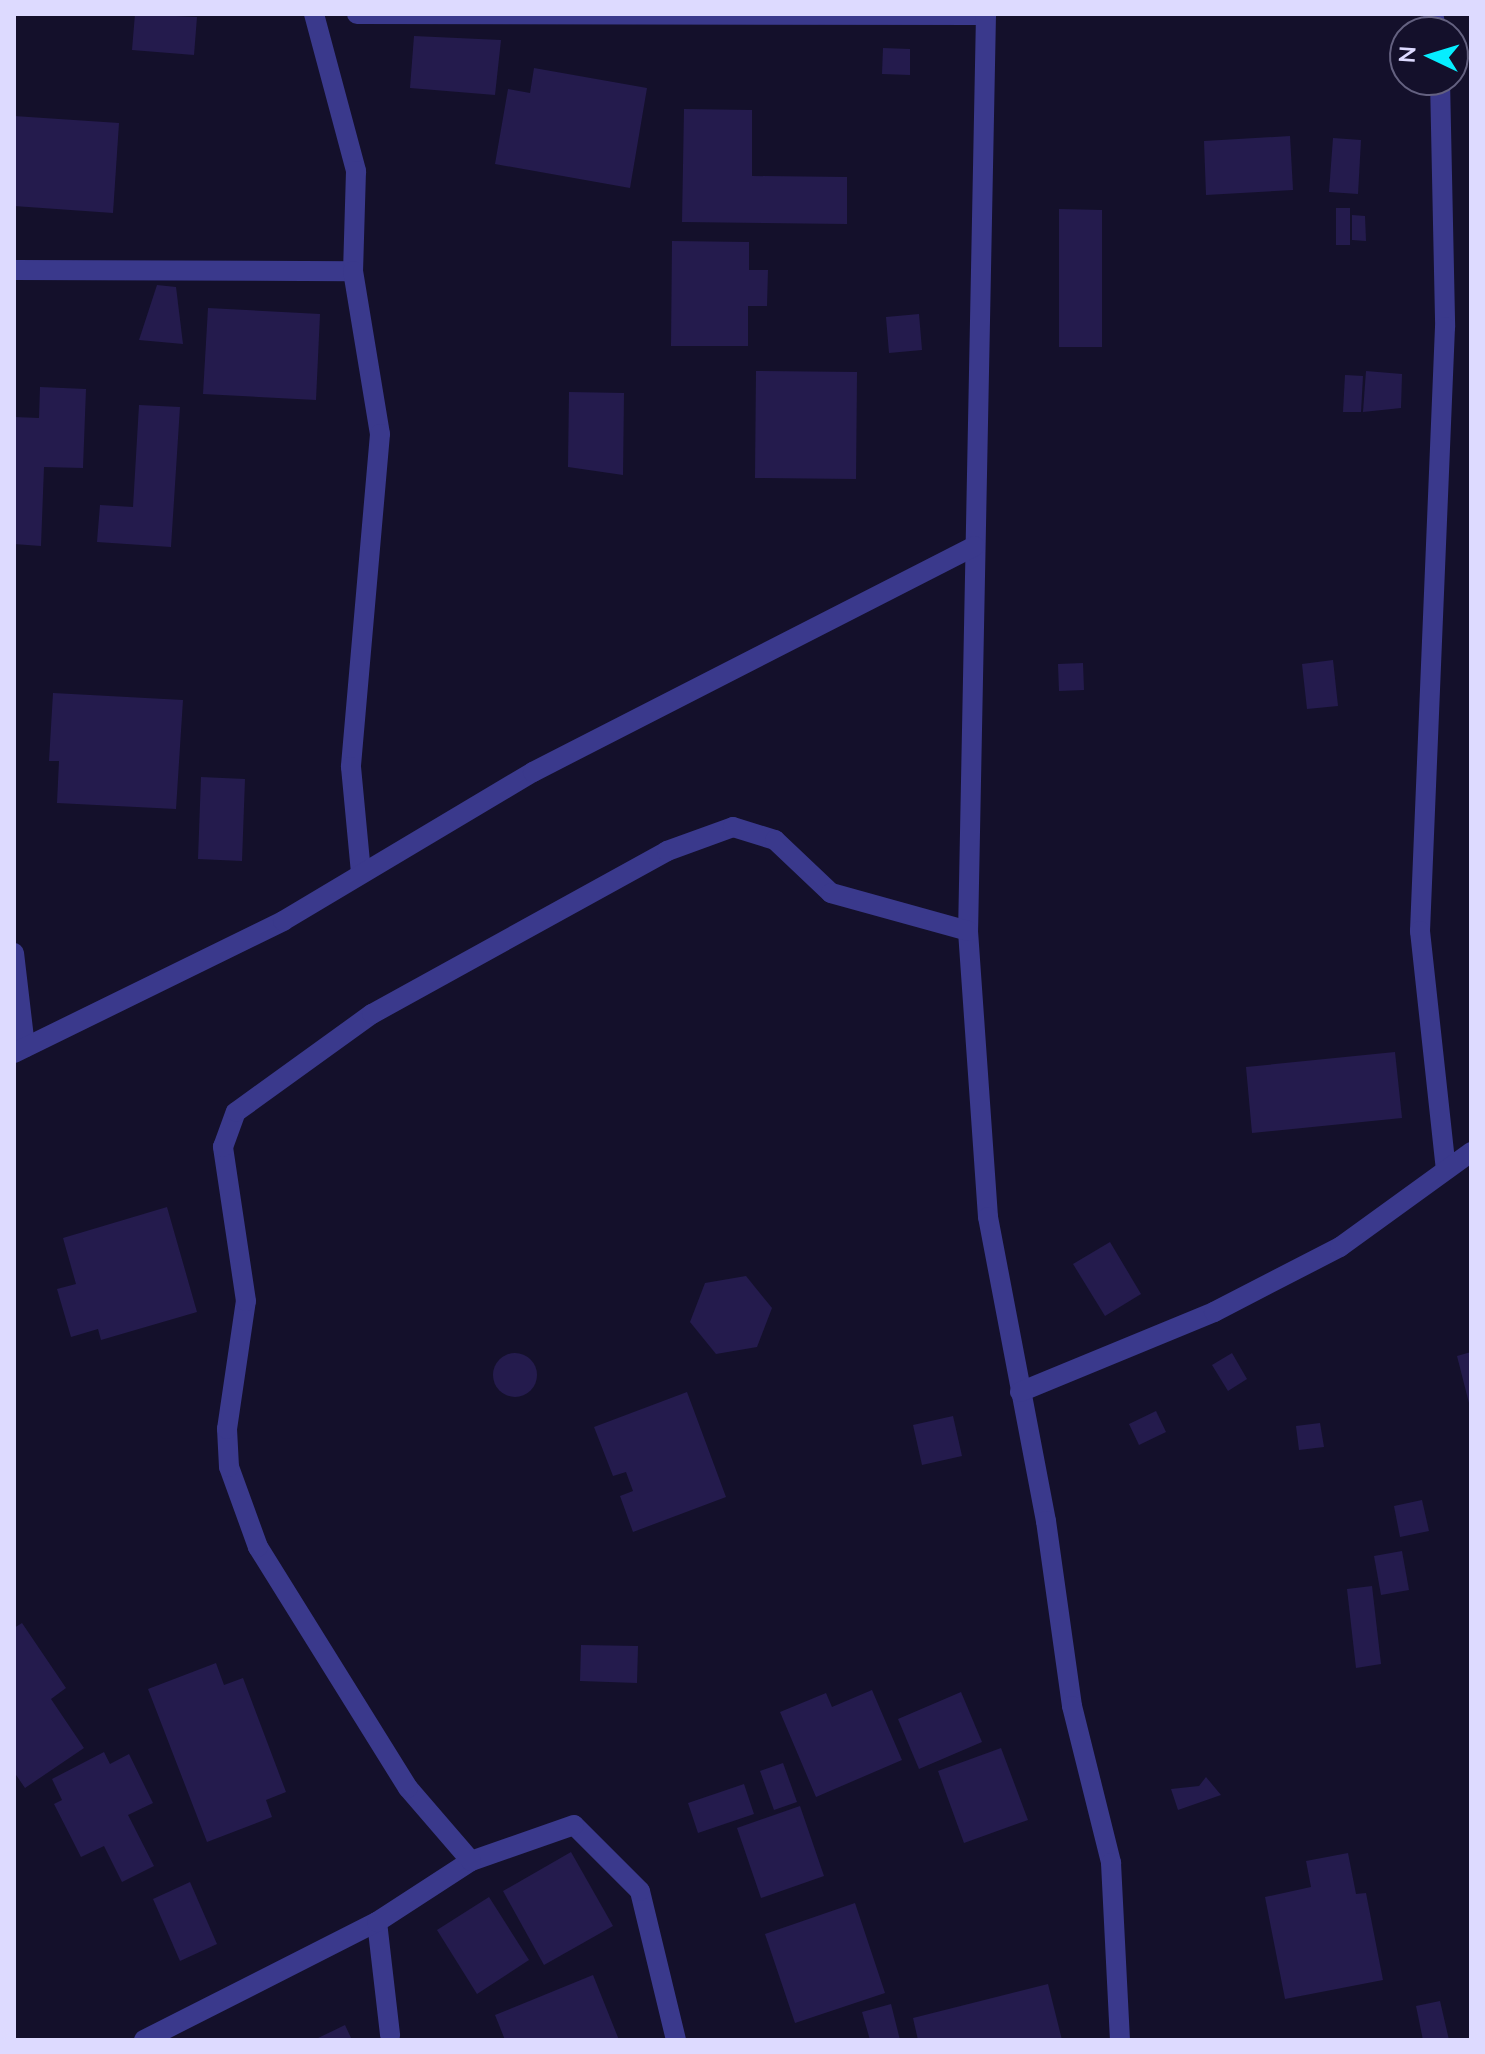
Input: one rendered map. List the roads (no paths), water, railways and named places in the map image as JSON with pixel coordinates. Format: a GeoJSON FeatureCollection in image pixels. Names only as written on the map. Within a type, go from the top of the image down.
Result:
{"type":"FeatureCollection","features":[{"type":"Feature","properties":{"kind":"street"},"geometry":{"type":"LineString","coordinates":[[314,14],[356,171],[353,271],[380,434],[351,767],[361,873]]}},
{"type":"Feature","properties":{"kind":"street"},"geometry":{"type":"LineString","coordinates":[[357,14],[986,14],[968,931],[988,1217],[1072,1706],[1111,1863],[1120,2040]]}},
{"type":"Feature","properties":{"kind":"street"},"geometry":{"type":"LineString","coordinates":[[1440,96],[1445,327],[1420,931],[1446,1169]]}},
{"type":"Feature","properties":{"kind":"street"},"geometry":{"type":"LineString","coordinates":[[14,270],[353,271]]}},
{"type":"Feature","properties":{"kind":"street"},"geometry":{"type":"LineString","coordinates":[[14,953],[20,1050],[283,921],[533,772],[975,546]]}},
{"type":"Feature","properties":{"kind":"street"},"geometry":{"type":"LineString","coordinates":[[471,1861],[408,1788],[258,1547],[229,1467],[227,1429],[246,1301],[223,1147],[236,1112],[372,1014],[667,851],[733,827],[775,840],[831,893],[968,931]]}},
{"type":"Feature","properties":{"kind":"street"},"geometry":{"type":"LineString","coordinates":[[1020,1392],[1214,1312],[1340,1247],[1471,1152]]}},
{"type":"Feature","properties":{"kind":"street"},"geometry":{"type":"LineString","coordinates":[[144,2040],[377,1922],[471,1861],[574,1825],[640,1891],[676,2040]]}},
{"type":"Feature","properties":{"kind":"street"},"geometry":{"type":"LineString","coordinates":[[377,1922],[390,2035]]}}]}
